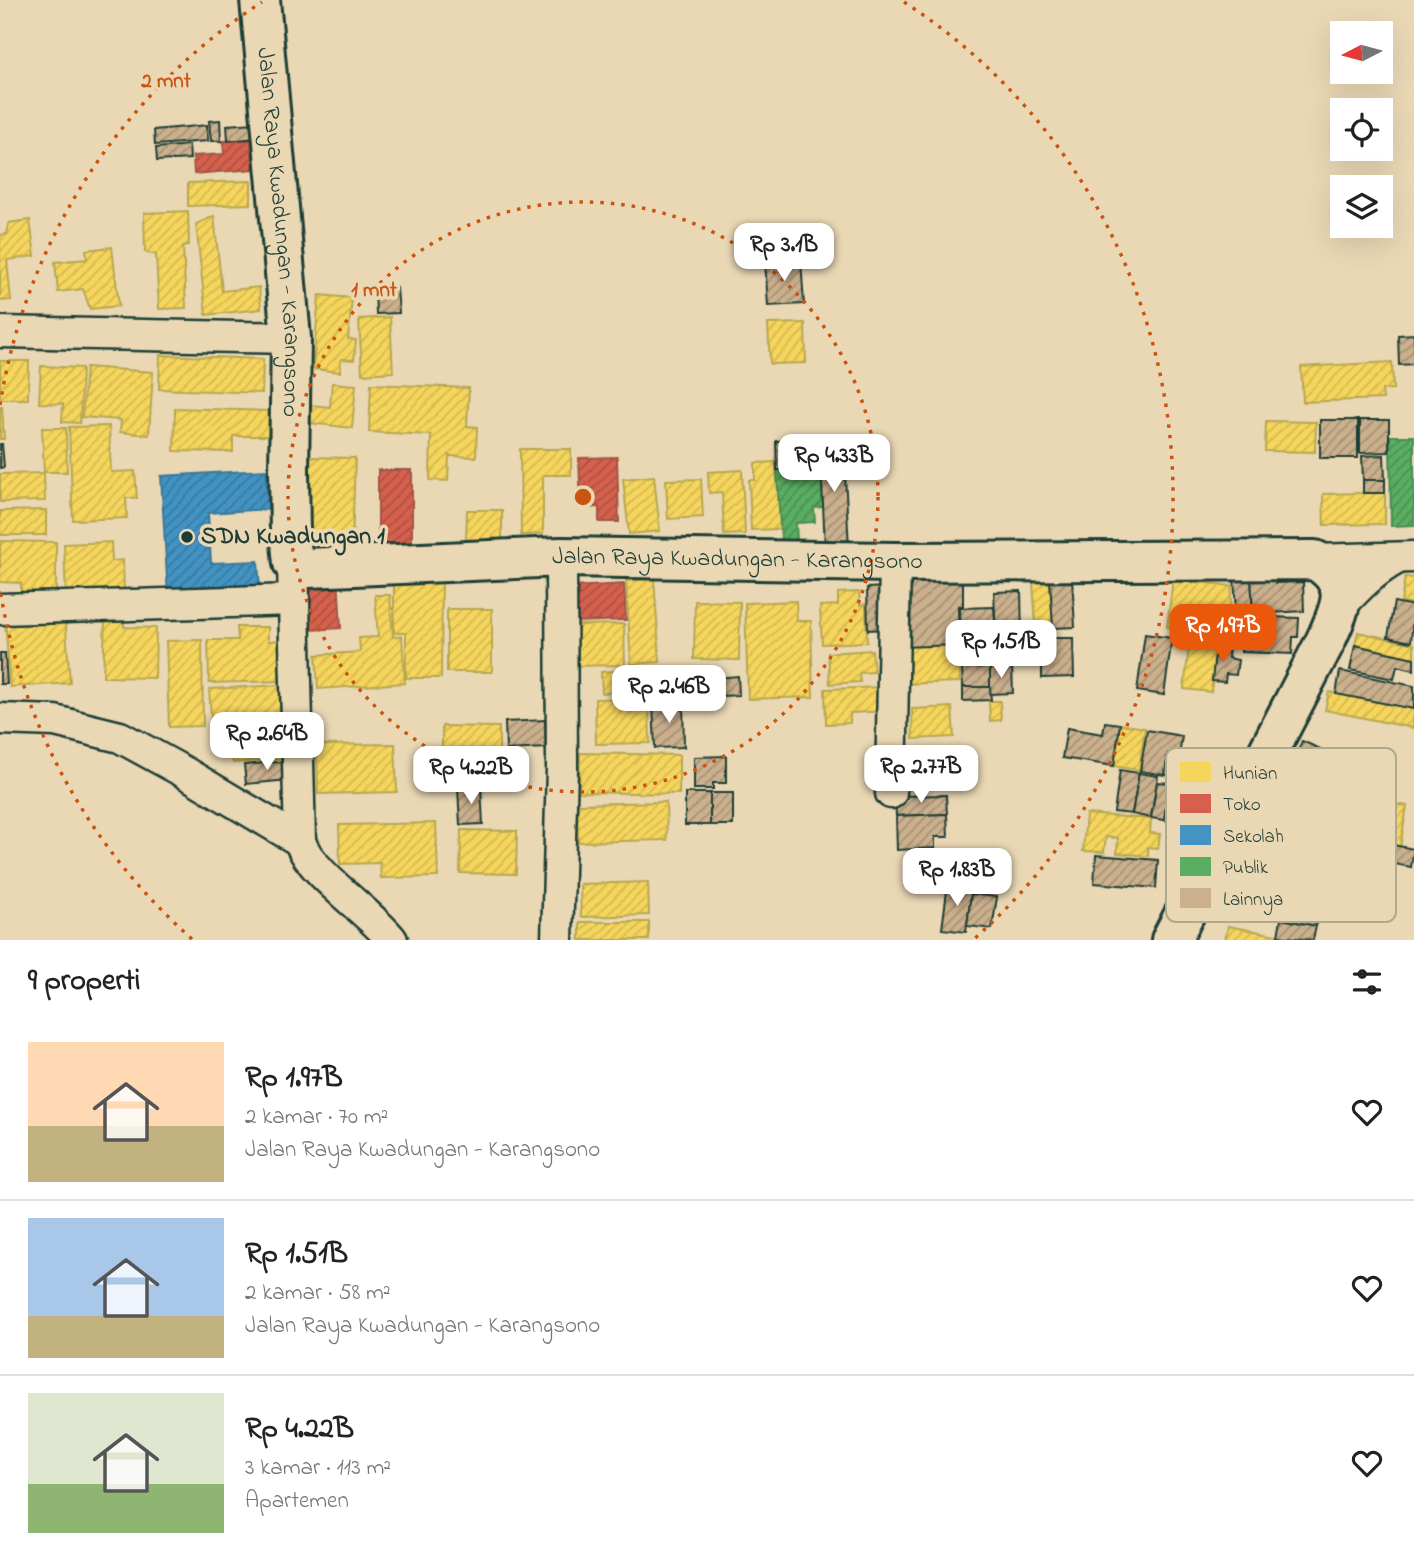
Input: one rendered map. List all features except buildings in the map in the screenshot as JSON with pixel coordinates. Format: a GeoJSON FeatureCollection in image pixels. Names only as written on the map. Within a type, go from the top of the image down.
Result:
{"type":"FeatureCollection","features":[{"type":"Feature","properties":{"kind":"main road","name":"Jalan Raya Kwadungan - Karangsono"},"geometry":{"type":"LineString","coordinates":[[260,0],[291,338],[289,471],[293,582]]}},
{"type":"Feature","properties":{"kind":"main road","name":"Jalan Raya Kwadungan - Karangsono"},"geometry":{"type":"LineString","coordinates":[[293,582],[307,568],[561,557],[895,562],[1315,560]]}},
{"type":"Feature","properties":{"kind":"main road"},"geometry":{"type":"LineString","coordinates":[[1271,748],[1341,606],[1339,581],[1330,569],[1315,560]]}},
{"type":"Feature","properties":{"kind":"main road"},"geometry":{"type":"LineString","coordinates":[[1171,940],[1180,922]]}},
{"type":"Feature","properties":{"kind":"street"},"geometry":{"type":"LineString","coordinates":[[0,332],[291,338]]}},
{"type":"Feature","properties":{"kind":"street"},"geometry":{"type":"LineString","coordinates":[[556,940],[562,769],[561,557]]}},
{"type":"Feature","properties":{"kind":"street"},"geometry":{"type":"LineString","coordinates":[[1315,560],[1406,558]]}},
{"type":"Feature","properties":{"kind":"street"},"geometry":{"type":"LineString","coordinates":[[1341,606],[1363,580],[1377,569],[1406,558]]}},
{"type":"Feature","properties":{"kind":"street"},"geometry":{"type":"LineString","coordinates":[[891,793],[895,562]]}},
{"type":"Feature","properties":{"kind":"street"},"geometry":{"type":"LineString","coordinates":[[0,609],[293,582],[302,849],[327,878],[392,940]]}},
{"type":"Feature","properties":{"kind":"street"},"geometry":{"type":"LineString","coordinates":[[0,719],[55,722],[120,737],[300,841]]}},
{"type":"Feature","properties":{"kind":"place","name":"SDN Kwadungan 1"},"geometry":{"type":"Point","coordinates":[187,537]}}]}
